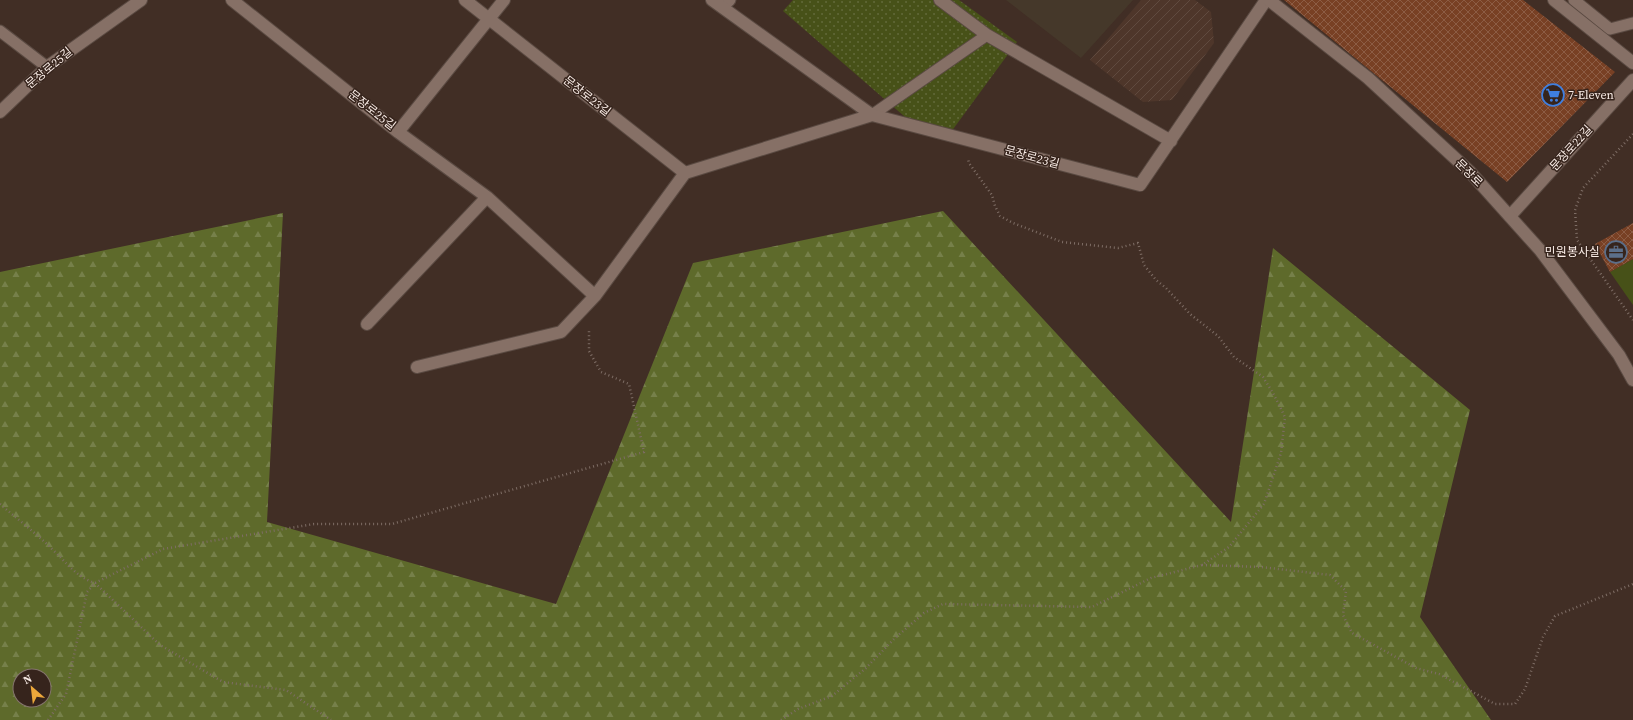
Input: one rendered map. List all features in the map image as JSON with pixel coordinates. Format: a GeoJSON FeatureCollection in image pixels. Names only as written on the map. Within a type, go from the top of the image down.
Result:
{"type":"FeatureCollection","features":[{"type":"Feature","properties":{"kind":"street","name":"문장로25길"},"geometry":{"type":"LineString","coordinates":[[0,112],[47,67],[140,0]]}},
{"type":"Feature","properties":{"kind":"street","name":"문장로25길"},"geometry":{"type":"LineString","coordinates":[[232,0],[398,132],[504,0]]}},
{"type":"Feature","properties":{"kind":"street"},"geometry":{"type":"LineString","coordinates":[[465,0],[489,19]]}},
{"type":"Feature","properties":{"kind":"street","name":"문장로23길"},"geometry":{"type":"LineString","coordinates":[[712,0],[726,4],[872,115],[1140,185],[1267,0]]}},
{"type":"Feature","properties":{"kind":"street"},"geometry":{"type":"LineString","coordinates":[[940,0],[986,35],[1171,141]]}},
{"type":"Feature","properties":{"kind":"street","name":"문장로"},"geometry":{"type":"LineString","coordinates":[[1267,0],[1368,78],[1470,172],[1540,250],[1619,356],[1633,380]]}},
{"type":"Feature","properties":{"kind":"street"},"geometry":{"type":"LineString","coordinates":[[1554,0],[1633,63]]}},
{"type":"Feature","properties":{"kind":"street","name":"문장로23길"},"geometry":{"type":"LineString","coordinates":[[489,19],[685,173]]}},
{"type":"Feature","properties":{"kind":"street","name":"문장로22길"},"geometry":{"type":"LineString","coordinates":[[1510,216],[1633,80]]}},
{"type":"Feature","properties":{"kind":"street"},"geometry":{"type":"LineString","coordinates":[[417,367],[561,332],[591,300],[685,173],[872,115]]}},
{"type":"Feature","properties":{"kind":"street"},"geometry":{"type":"LineString","coordinates":[[398,132],[487,197],[591,300]]}},
{"type":"Feature","properties":{"kind":"street"},"geometry":{"type":"LineString","coordinates":[[367,324],[487,197]]}},
{"type":"Feature","properties":{"kind":"lane"},"geometry":{"type":"LineString","coordinates":[[1574,0],[1610,29],[1633,23]]}},
{"type":"Feature","properties":{"kind":"lane"},"geometry":{"type":"LineString","coordinates":[[0,31],[47,67]]}},
{"type":"Feature","properties":{"kind":"lane"},"geometry":{"type":"LineString","coordinates":[[872,115],[986,35]]}},
{"type":"Feature","properties":{"kind":"path"},"geometry":{"type":"LineString","coordinates":[[1633,134],[1583,188],[1575,210],[1577,240],[1633,320]]}},
{"type":"Feature","properties":{"kind":"path"},"geometry":{"type":"LineString","coordinates":[[962,138],[969,163],[992,195],[1000,216],[1013,223],[1062,242],[1118,248],[1138,243],[1144,264],[1156,280],[1166,288],[1190,314],[1218,336],[1234,357],[1263,377],[1273,393],[1284,418],[1281,453],[1264,504],[1229,547],[1202,565]]}},
{"type":"Feature","properties":{"kind":"path"},"geometry":{"type":"LineString","coordinates":[[48,720],[66,694],[87,592],[95,583],[163,549],[314,524],[392,524],[644,452],[629,384],[601,372],[589,351],[591,300]]}},
{"type":"Feature","properties":{"kind":"path"},"geometry":{"type":"LineString","coordinates":[[0,504],[52,549],[73,571],[95,583],[160,645],[223,682],[286,690],[331,720]]}},
{"type":"Feature","properties":{"kind":"path"},"geometry":{"type":"LineString","coordinates":[[781,720],[798,709],[832,696],[866,668],[895,638],[924,613],[943,604],[1092,607],[1151,578],[1202,565],[1261,567],[1330,575],[1346,591],[1343,615],[1352,633],[1416,668],[1439,674],[1495,704],[1515,704],[1525,689],[1543,637],[1555,616],[1633,584]]}},
{"type":"Feature","properties":{"kind":"shaded area"},"geometry":{"type":"Polygon","coordinates":[[[1006,0],[1133,0],[1081,58],[1006,0]]]}},
{"type":"Feature","properties":{"kind":"shaded area"},"geometry":{"type":"Polygon","coordinates":[[[1141,0],[1195,0],[1211,12],[1214,43],[1172,100],[1143,102],[1090,60],[1141,0]]]}},
{"type":"Feature","properties":{"kind":"green space"},"geometry":{"type":"Polygon","coordinates":[[[793,0],[959,0],[1017,42],[951,132],[912,123],[783,11],[793,0]]]}},
{"type":"Feature","properties":{"kind":"green space"},"geometry":{"type":"Polygon","coordinates":[[[943,211],[1231,522],[1273,248],[1470,410],[1420,617],[1491,720],[0,720],[0,272],[283,213],[267,522],[556,604],[693,263],[943,211]]]}},
{"type":"Feature","properties":{"kind":"green space"},"geometry":{"type":"Polygon","coordinates":[[[1633,259],[1633,305],[1610,272],[1633,259]]]}},
{"type":"Feature","properties":{"kind":"building"},"geometry":{"type":"Polygon","coordinates":[[[1284,0],[1523,0],[1615,72],[1507,182],[1284,0]]]}},
{"type":"Feature","properties":{"kind":"building","name":"민원봉사실"},"geometry":{"type":"Polygon","coordinates":[[[1633,223],[1633,259],[1610,272],[1595,244],[1633,223]]]}},
{"type":"Feature","properties":{"kind":"place","name":"7-Eleven"},"geometry":{"type":"Point","coordinates":[1553,95]}},
{"type":"Feature","properties":{"kind":"place","name":"민원봉사실"},"geometry":{"type":"Point","coordinates":[1616,252]}}]}
